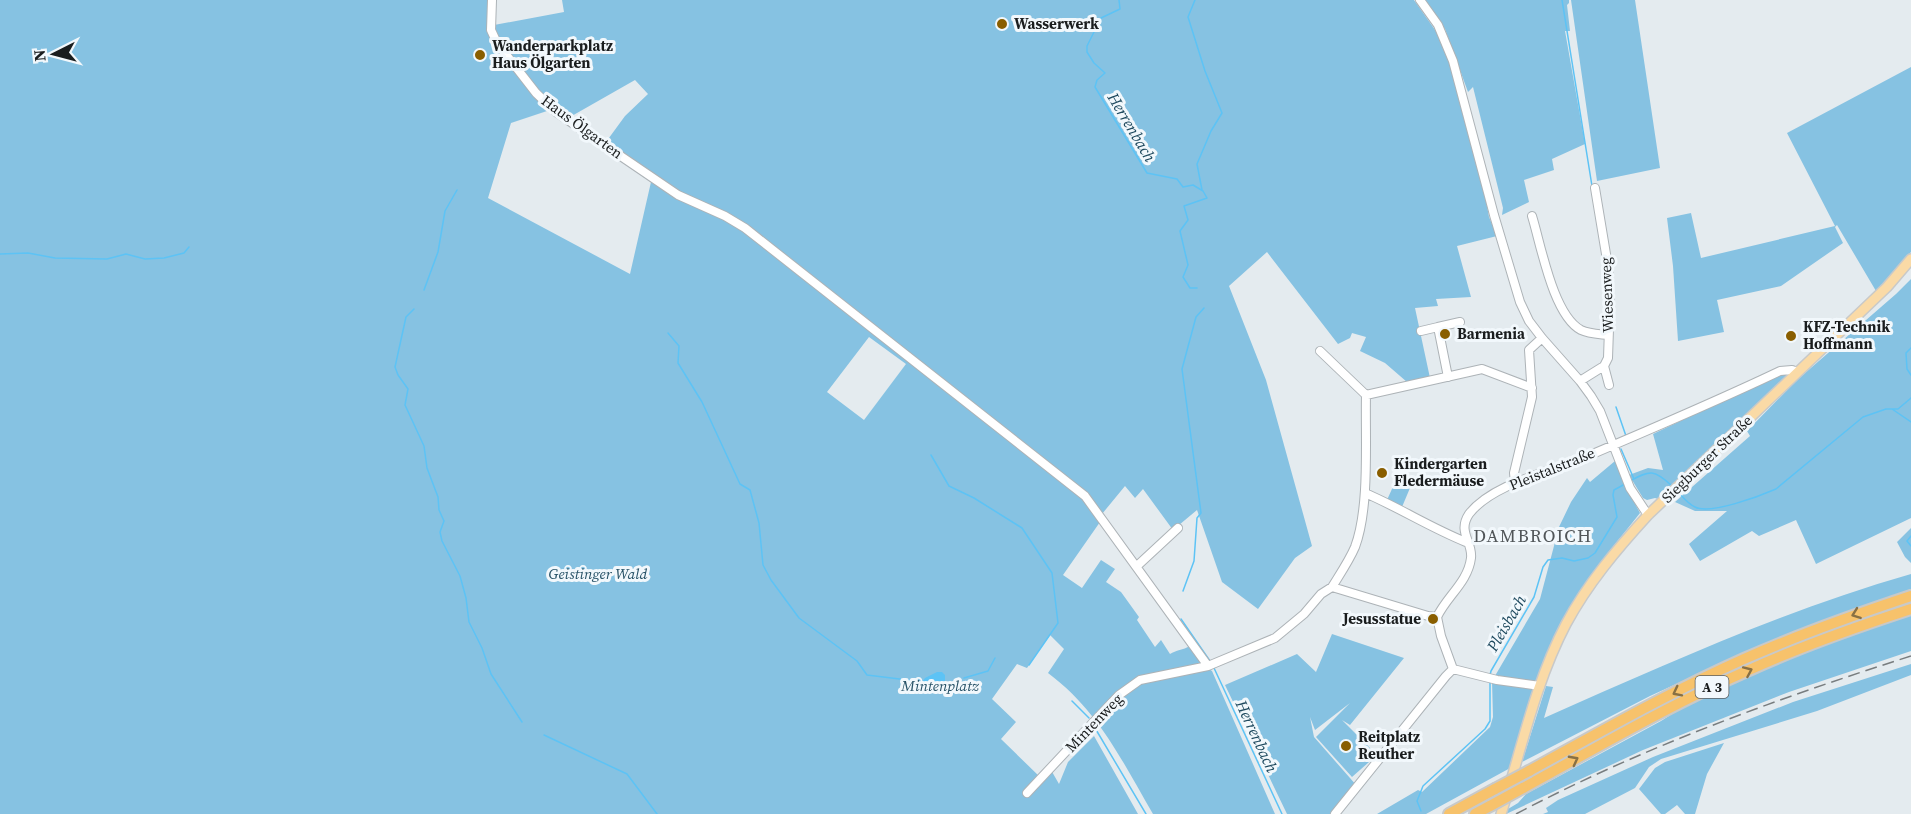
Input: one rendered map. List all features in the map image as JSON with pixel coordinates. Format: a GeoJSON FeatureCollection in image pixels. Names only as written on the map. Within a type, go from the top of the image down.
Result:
{"type":"FeatureCollection","features":[{"type":"Feature","properties":{"kind":"highway","name":"A 3"},"geometry":{"type":"LineString","coordinates":[[1449,814],[1653,704],[1744,659],[1825,626],[1911,596]]}},
{"type":"Feature","properties":{"kind":"highway","name":"A 3"},"geometry":{"type":"LineString","coordinates":[[1474,814],[1657,715],[1748,670],[1828,638],[1911,609]]}},
{"type":"Feature","properties":{"kind":"main road","name":"Siegburger Straße"},"geometry":{"type":"LineString","coordinates":[[1540,686],[1566,624],[1616,549],[1648,515],[1887,286],[1911,259]]}},
{"type":"Feature","properties":{"kind":"main road"},"geometry":{"type":"LineString","coordinates":[[1501,814],[1540,686]]}},
{"type":"Feature","properties":{"kind":"street","name":"Haus Ölgarten"},"geometry":{"type":"LineString","coordinates":[[492,0],[491,30],[497,43],[536,93],[555,112],[657,181],[690,201],[746,228],[1085,496],[1208,666]]}},
{"type":"Feature","properties":{"kind":"street"},"geometry":{"type":"LineString","coordinates":[[1420,0],[1438,25],[1453,61],[1520,302],[1529,321],[1580,381],[1600,411],[1623,475],[1648,515]]}},
{"type":"Feature","properties":{"kind":"street","name":"Wiesenweg"},"geometry":{"type":"LineString","coordinates":[[1595,188],[1608,266],[1610,300],[1608,358],[1604,366],[1610,385]]}},
{"type":"Feature","properties":{"kind":"street"},"geometry":{"type":"LineString","coordinates":[[1532,216],[1548,273],[1564,312],[1580,329],[1590,333],[1608,334]]}},
{"type":"Feature","properties":{"kind":"street"},"geometry":{"type":"LineString","coordinates":[[1421,331],[1460,322]]}},
{"type":"Feature","properties":{"kind":"street"},"geometry":{"type":"LineString","coordinates":[[1438,327],[1448,377]]}},
{"type":"Feature","properties":{"kind":"street"},"geometry":{"type":"LineString","coordinates":[[1515,484],[1514,473],[1532,397],[1529,350],[1542,338]]}},
{"type":"Feature","properties":{"kind":"street"},"geometry":{"type":"LineString","coordinates":[[1320,351],[1366,395],[1482,369],[1532,388]]}},
{"type":"Feature","properties":{"kind":"street"},"geometry":{"type":"LineString","coordinates":[[1580,381],[1604,366]]}},
{"type":"Feature","properties":{"kind":"street","name":"Pleistalstraße"},"geometry":{"type":"LineString","coordinates":[[1437,616],[1458,589],[1471,560],[1472,554],[1466,542],[1465,527],[1467,517],[1475,507],[1499,491],[1702,408],[1780,371],[1797,372]]}},
{"type":"Feature","properties":{"kind":"street","name":"Mintenweg"},"geometry":{"type":"LineString","coordinates":[[1026,793],[1119,695],[1140,680],[1208,666],[1275,638],[1304,614],[1321,594],[1332,587],[1355,547],[1365,493],[1366,395]]}},
{"type":"Feature","properties":{"kind":"street"},"geometry":{"type":"LineString","coordinates":[[1365,493],[1443,533],[1466,542]]}},
{"type":"Feature","properties":{"kind":"street"},"geometry":{"type":"LineString","coordinates":[[1137,566],[1178,528]]}},
{"type":"Feature","properties":{"kind":"street"},"geometry":{"type":"LineString","coordinates":[[1332,587],[1428,616],[1437,616],[1441,636],[1454,669]]}},
{"type":"Feature","properties":{"kind":"street"},"geometry":{"type":"LineString","coordinates":[[1454,669],[1497,680],[1540,686]]}},
{"type":"Feature","properties":{"kind":"street"},"geometry":{"type":"LineString","coordinates":[[1335,814],[1454,669]]}},
{"type":"Feature","properties":{"kind":"green space","name":"Geistinger Wald"},"geometry":{"type":"Polygon","coordinates":[[[0,0],[495,0],[494,25],[564,12],[562,0],[1414,0],[1440,37],[1450,62],[1483,184],[1489,217],[1497,236],[1457,246],[1471,297],[1436,299],[1438,306],[1415,308],[1430,378],[1407,382],[1385,363],[1360,351],[1366,337],[1352,333],[1350,338],[1338,344],[1267,252],[1229,286],[1266,380],[1312,546],[1295,558],[1258,609],[1222,582],[1197,510],[1173,530],[1143,489],[1135,498],[1125,486],[1102,514],[1100,522],[1063,575],[1082,588],[1101,560],[1115,569],[1106,582],[1121,592],[1139,617],[1137,620],[1155,647],[1161,640],[1170,654],[1190,646],[1212,671],[1275,814],[1153,814],[1120,756],[1095,720],[1066,688],[1048,673],[1064,649],[1050,635],[1027,668],[1017,664],[992,699],[1016,722],[1001,739],[1042,779],[1051,770],[1059,784],[1068,762],[1094,736],[1138,814],[0,814],[0,0]],[[635,80],[570,117],[606,142],[625,116],[648,94],[635,80]],[[550,110],[511,123],[488,198],[630,274],[651,182],[550,110]],[[869,337],[827,392],[864,420],[906,364],[869,337]]]}},
{"type":"Feature","properties":{"kind":"green space"},"geometry":{"type":"Polygon","coordinates":[[[1425,0],[1569,0],[1567,5],[1570,31],[1565,31],[1585,144],[1552,159],[1554,170],[1524,180],[1529,202],[1502,215],[1503,208],[1473,87],[1468,92],[1445,29],[1425,0]]]}},
{"type":"Feature","properties":{"kind":"green space"},"geometry":{"type":"Polygon","coordinates":[[[1571,0],[1635,0],[1660,168],[1597,181],[1571,0]]]}},
{"type":"Feature","properties":{"kind":"green space"},"geometry":{"type":"Polygon","coordinates":[[[1911,67],[1911,252],[1876,291],[1837,225],[1835,227],[1843,243],[1781,286],[1717,300],[1724,332],[1678,341],[1667,218],[1691,213],[1701,258],[1835,226],[1787,133],[1911,67]]]}},
{"type":"Feature","properties":{"kind":"green space"},"geometry":{"type":"Polygon","coordinates":[[[1911,279],[1911,518],[1816,564],[1796,520],[1759,536],[1752,531],[1700,561],[1689,544],[1727,511],[1695,511],[1675,502],[1750,436],[1747,431],[1797,380],[1911,279]]]}},
{"type":"Feature","properties":{"kind":"green space"},"geometry":{"type":"Polygon","coordinates":[[[1786,371],[1790,375],[1658,499],[1643,498],[1629,475],[1648,468],[1663,470],[1653,434],[1786,371]]]}},
{"type":"Feature","properties":{"kind":"green space"},"geometry":{"type":"Polygon","coordinates":[[[1615,461],[1640,513],[1588,580],[1561,622],[1539,675],[1512,767],[1426,814],[1377,814],[1418,790],[1422,792],[1490,727],[1493,717],[1492,681],[1540,599],[1559,527],[1571,502],[1587,478],[1590,482],[1615,461]]]}},
{"type":"Feature","properties":{"kind":"green space"},"geometry":{"type":"Polygon","coordinates":[[[1415,476],[1402,507],[1387,500],[1396,480],[1415,476]]]}},
{"type":"Feature","properties":{"kind":"green space"},"geometry":{"type":"Polygon","coordinates":[[[1911,528],[1911,563],[1897,542],[1911,528]]]}},
{"type":"Feature","properties":{"kind":"green space"},"geometry":{"type":"Polygon","coordinates":[[[1911,574],[1911,589],[1720,664],[1650,696],[1522,762],[1546,686],[1553,687],[1544,718],[1771,621],[1911,574]]]}},
{"type":"Feature","properties":{"kind":"green space"},"geometry":{"type":"Polygon","coordinates":[[[1911,614],[1911,651],[1789,692],[1643,750],[1506,814],[1508,809],[1526,794],[1661,721],[1694,700],[1786,657],[1911,614]]]}},
{"type":"Feature","properties":{"kind":"green space"},"geometry":{"type":"Polygon","coordinates":[[[1332,634],[1404,658],[1350,725],[1342,720],[1377,755],[1352,777],[1316,737],[1350,703],[1315,730],[1310,717],[1314,737],[1357,786],[1332,814],[1287,814],[1225,685],[1297,654],[1316,672],[1332,634]]]}},
{"type":"Feature","properties":{"kind":"green space"},"geometry":{"type":"Polygon","coordinates":[[[1911,664],[1911,675],[1817,711],[1661,759],[1649,767],[1635,788],[1585,814],[1543,814],[1548,812],[1546,808],[1558,800],[1653,757],[1793,702],[1911,664]]]}},
{"type":"Feature","properties":{"kind":"green space"},"geometry":{"type":"Polygon","coordinates":[[[1724,743],[1707,774],[1695,814],[1685,814],[1677,805],[1665,814],[1661,814],[1639,789],[1655,768],[1665,762],[1724,743]]]}},
{"type":"Feature","properties":{"kind":"shaded area"},"geometry":{"type":"Polygon","coordinates":[[[937,672],[945,675],[945,682],[940,686],[923,687],[922,682],[925,678],[937,672]]]}},
{"type":"Feature","properties":{"kind":"waterway","name":"Herrenbach"},"geometry":{"type":"LineString","coordinates":[[1119,0],[1120,9],[1101,18],[1087,46],[1087,52],[1094,63],[1105,73],[1097,80],[1095,87],[1147,173],[1177,179],[1183,187],[1193,185],[1203,191],[1207,198],[1184,206],[1188,220],[1180,231],[1188,265],[1183,277],[1190,288],[1197,288]]}},
{"type":"Feature","properties":{"kind":"waterway"},"geometry":{"type":"LineString","coordinates":[[1195,0],[1188,17],[1205,71],[1222,113],[1211,131],[1197,164],[1202,190]]}},
{"type":"Feature","properties":{"kind":"waterway"},"geometry":{"type":"LineString","coordinates":[[1562,0],[1592,186]]}},
{"type":"Feature","properties":{"kind":"waterway"},"geometry":{"type":"LineString","coordinates":[[424,290],[438,252],[445,211],[457,190]]}},
{"type":"Feature","properties":{"kind":"waterway"},"geometry":{"type":"LineString","coordinates":[[0,254],[28,253],[55,258],[107,259],[126,254],[145,259],[164,258],[184,253],[189,247]]}},
{"type":"Feature","properties":{"kind":"waterway","name":"Herrenbach"},"geometry":{"type":"LineString","coordinates":[[1183,591],[1194,561],[1197,518],[1201,513],[1182,369],[1196,317],[1204,308]]}},
{"type":"Feature","properties":{"kind":"waterway"},"geometry":{"type":"LineString","coordinates":[[414,309],[406,317],[395,367],[408,389],[405,405],[424,446],[427,468],[444,521],[440,532],[442,541],[460,576],[469,622],[482,648],[491,674],[522,722]]}},
{"type":"Feature","properties":{"kind":"waterway"},"geometry":{"type":"LineString","coordinates":[[668,333],[679,346],[678,363],[702,402],[740,484],[750,490],[759,523],[763,565],[771,580],[799,618],[857,661],[867,675],[924,682]]}},
{"type":"Feature","properties":{"kind":"waterway","name":"Pleisbach"},"geometry":{"type":"LineString","coordinates":[[1911,348],[1906,353],[1907,369],[1911,375]]}},
{"type":"Feature","properties":{"kind":"waterway","name":"Pleisbach"},"geometry":{"type":"LineString","coordinates":[[1677,491],[1690,504],[1702,509],[1735,504],[1769,492],[1776,489],[1863,417],[1886,409],[1898,409],[1911,398]]}},
{"type":"Feature","properties":{"kind":"waterway"},"geometry":{"type":"LineString","coordinates":[[1616,407],[1626,436]]}},
{"type":"Feature","properties":{"kind":"waterway"},"geometry":{"type":"LineString","coordinates":[[1892,409],[1911,422]]}},
{"type":"Feature","properties":{"kind":"waterway"},"geometry":{"type":"LineString","coordinates":[[1621,449],[1634,479]]}},
{"type":"Feature","properties":{"kind":"waterway"},"geometry":{"type":"LineString","coordinates":[[931,455],[949,486],[974,498],[1022,528],[1052,573],[1058,623],[1029,665]]}},
{"type":"Feature","properties":{"kind":"waterway","name":"Pleisbach"},"geometry":{"type":"LineString","coordinates":[[1630,481],[1652,473],[1661,476],[1672,486]]}},
{"type":"Feature","properties":{"kind":"waterway","name":"Pleisbach"},"geometry":{"type":"LineString","coordinates":[[1490,675],[1534,597],[1543,567],[1548,560],[1562,558],[1574,561],[1588,558],[1595,553],[1617,517],[1614,490],[1625,484]]}},
{"type":"Feature","properties":{"kind":"waterway"},"geometry":{"type":"LineString","coordinates":[[1911,536],[1907,541],[1911,546]]}},
{"type":"Feature","properties":{"kind":"waterway","name":"Herrenbach"},"geometry":{"type":"LineString","coordinates":[[1181,619],[1210,661]]}},
{"type":"Feature","properties":{"kind":"waterway"},"geometry":{"type":"LineString","coordinates":[[964,678],[988,671],[995,658]]}},
{"type":"Feature","properties":{"kind":"waterway","name":"Herrenbach"},"geometry":{"type":"LineString","coordinates":[[1214,668],[1282,814]]}},
{"type":"Feature","properties":{"kind":"waterway","name":"Pleisbach"},"geometry":{"type":"LineString","coordinates":[[1421,811],[1417,801],[1423,786],[1485,729],[1490,721],[1490,683]]}},
{"type":"Feature","properties":{"kind":"waterway"},"geometry":{"type":"LineString","coordinates":[[1072,701],[1089,718]]}},
{"type":"Feature","properties":{"kind":"waterway"},"geometry":{"type":"LineString","coordinates":[[1095,728],[1146,814]]}},
{"type":"Feature","properties":{"kind":"waterway"},"geometry":{"type":"LineString","coordinates":[[544,735],[627,774],[657,814]]}},
{"type":"Feature","properties":{"kind":"railway"},"geometry":{"type":"LineString","coordinates":[[1516,814],[1660,746],[1760,707],[1911,656]]}},
{"type":"Feature","properties":{"kind":"place","name":"Wasserwerk"},"geometry":{"type":"Point","coordinates":[1002,24]}},
{"type":"Feature","properties":{"kind":"place","name":"Wanderparkplatz Haus Ölgarten"},"geometry":{"type":"Point","coordinates":[480,55]}},
{"type":"Feature","properties":{"kind":"place","name":"Barmenia"},"geometry":{"type":"Point","coordinates":[1445,334]}},
{"type":"Feature","properties":{"kind":"place","name":"KFZ-Technik Hoffmann"},"geometry":{"type":"Point","coordinates":[1791,336]}},
{"type":"Feature","properties":{"kind":"place","name":"Kindergarten Fledermäuse"},"geometry":{"type":"Point","coordinates":[1382,473]}},
{"type":"Feature","properties":{"kind":"place","name":"Jesusstatue"},"geometry":{"type":"Point","coordinates":[1433,619]}},
{"type":"Feature","properties":{"kind":"place","name":"Reitplatz Reuther"},"geometry":{"type":"Point","coordinates":[1346,746]}},
{"type":"Feature","properties":{"kind":"district","name":"DAMBROICH"},"geometry":{"type":"Point","coordinates":[1533,536]}},
{"type":"Feature","properties":{"kind":"park label","name":"Mintenplatz"},"geometry":{"type":"Point","coordinates":[940,686]}}]}
